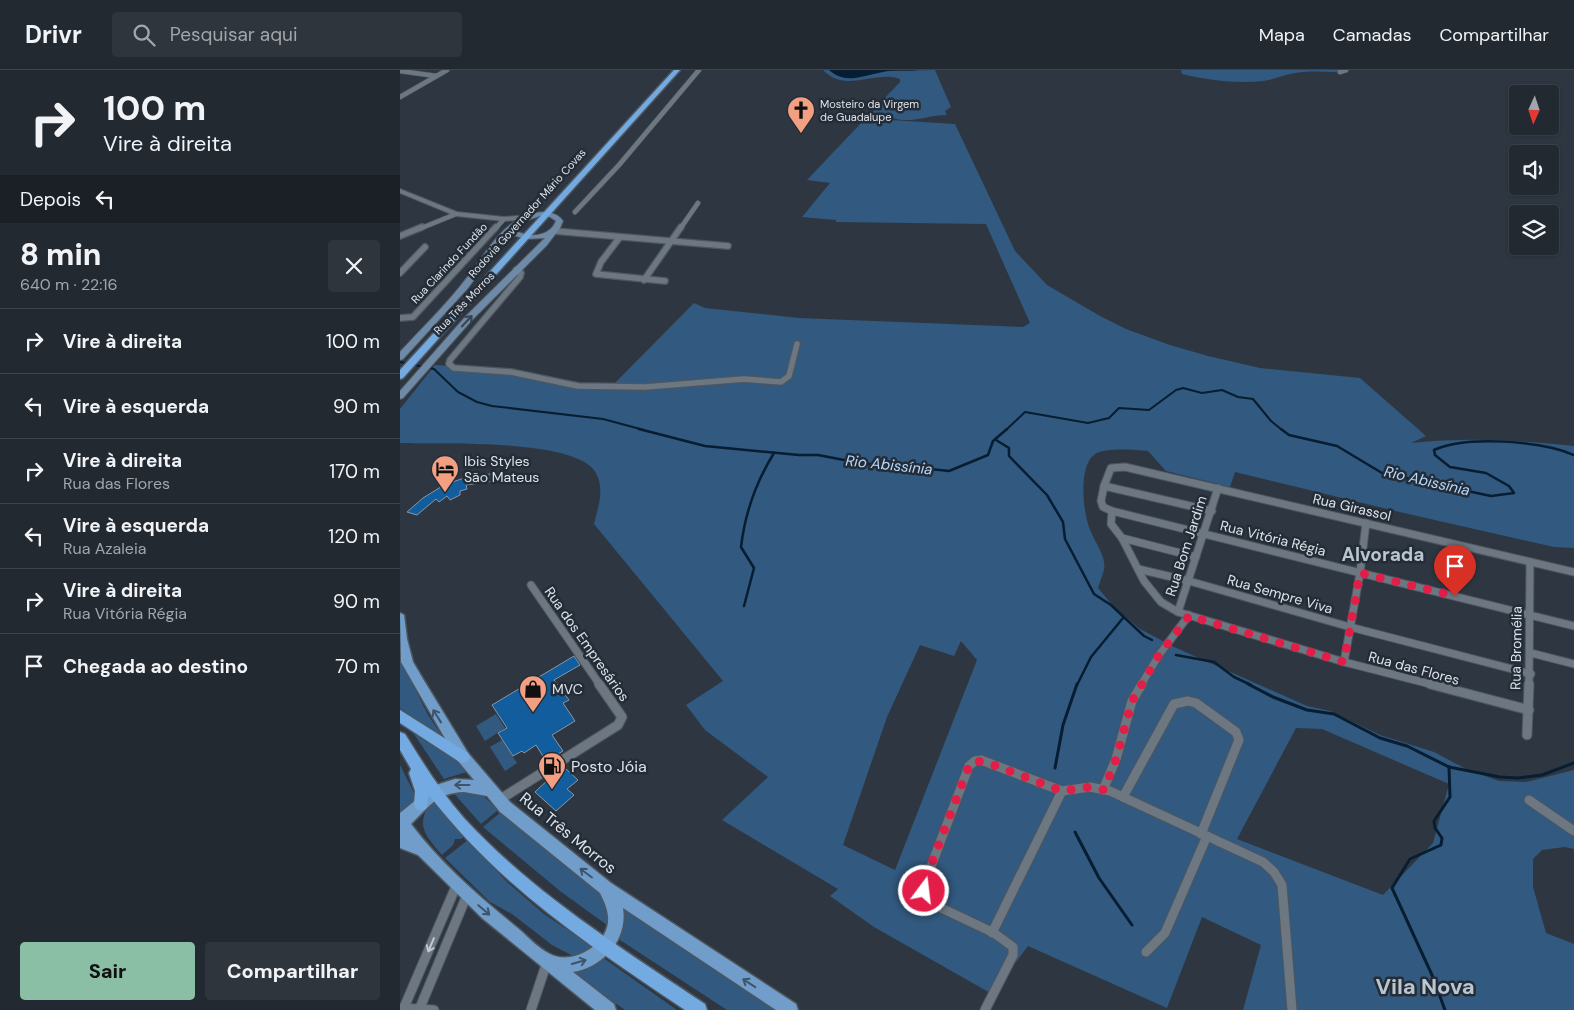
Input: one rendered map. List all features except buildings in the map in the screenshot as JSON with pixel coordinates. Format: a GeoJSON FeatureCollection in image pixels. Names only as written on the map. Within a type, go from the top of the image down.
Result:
{"type":"FeatureCollection","features":[{"type":"Feature","properties":{"kind":"highway","name":"Rodovia Governador Mário Covas"},"geometry":{"type":"LineString","coordinates":[[402,374],[677,70]]}},
{"type":"Feature","properties":{"kind":"highway"},"geometry":{"type":"LineString","coordinates":[[531,216],[543,210],[580,177]]}},
{"type":"Feature","properties":{"kind":"highway"},"geometry":{"type":"LineString","coordinates":[[556,217],[556,213],[569,195],[573,184]]}},
{"type":"Feature","properties":{"kind":"highway"},"geometry":{"type":"LineString","coordinates":[[506,259],[515,240],[509,225]]}},
{"type":"Feature","properties":{"kind":"highway"},"geometry":{"type":"LineString","coordinates":[[492,274],[537,237]]}},
{"type":"Feature","properties":{"kind":"highway"},"geometry":{"type":"LineString","coordinates":[[400,716],[463,757]]}},
{"type":"Feature","properties":{"kind":"highway"},"geometry":{"type":"LineString","coordinates":[[400,738],[433,792],[470,833],[522,883],[570,921],[700,1010]]}},
{"type":"Feature","properties":{"kind":"highway"},"geometry":{"type":"LineString","coordinates":[[410,757],[422,791],[421,804]]}},
{"type":"Feature","properties":{"kind":"main road"},"geometry":{"type":"LineString","coordinates":[[509,225],[526,237],[537,237],[553,231],[560,224],[556,217],[546,214],[531,216]]}},
{"type":"Feature","properties":{"kind":"main road","name":"Rua Três Morros"},"geometry":{"type":"LineString","coordinates":[[401,355],[464,287],[503,236],[509,225],[531,216]]}},
{"type":"Feature","properties":{"kind":"main road","name":"Rua Três Morros"},"geometry":{"type":"LineString","coordinates":[[400,396],[434,357],[544,243],[553,231]]}},
{"type":"Feature","properties":{"kind":"main road","name":"Rua Três Morros"},"geometry":{"type":"LineString","coordinates":[[400,618],[401,639],[407,662],[435,713],[463,757],[495,796],[551,846],[606,888],[790,1010]]}},
{"type":"Feature","properties":{"kind":"main road"},"geometry":{"type":"LineString","coordinates":[[495,796],[463,785],[444,787],[433,792],[400,822],[406,839],[423,852],[462,890],[547,962],[608,1010]]}},
{"type":"Feature","properties":{"kind":"main road"},"geometry":{"type":"LineString","coordinates":[[406,839],[421,804]]}},
{"type":"Feature","properties":{"kind":"main road"},"geometry":{"type":"LineString","coordinates":[[547,962],[570,965],[580,963],[595,955],[606,945],[613,933],[617,920],[616,909],[606,888]]}},
{"type":"Feature","properties":{"kind":"street"},"geometry":{"type":"LineString","coordinates":[[402,94],[446,70]]}},
{"type":"Feature","properties":{"kind":"street"},"geometry":{"type":"LineString","coordinates":[[575,212],[619,165],[698,70]]}},
{"type":"Feature","properties":{"kind":"street"},"geometry":{"type":"LineString","coordinates":[[1340,72],[1346,70]]}},
{"type":"Feature","properties":{"kind":"street"},"geometry":{"type":"LineString","coordinates":[[400,71],[436,76]]}},
{"type":"Feature","properties":{"kind":"street"},"geometry":{"type":"LineString","coordinates":[[400,191],[456,214],[509,225],[531,216]]}},
{"type":"Feature","properties":{"kind":"street"},"geometry":{"type":"LineString","coordinates":[[644,280],[698,203]]}},
{"type":"Feature","properties":{"kind":"street"},"geometry":{"type":"LineString","coordinates":[[400,236],[456,214]]}},
{"type":"Feature","properties":{"kind":"street","name":"Rua Clarindo Fundão"},"geometry":{"type":"LineString","coordinates":[[403,319],[413,316],[509,225]]}},
{"type":"Feature","properties":{"kind":"street"},"geometry":{"type":"LineString","coordinates":[[553,231],[728,246]]}},
{"type":"Feature","properties":{"kind":"street"},"geometry":{"type":"LineString","coordinates":[[620,237],[596,274],[665,281]]}},
{"type":"Feature","properties":{"kind":"street"},"geometry":{"type":"LineString","coordinates":[[400,273],[425,247]]}},
{"type":"Feature","properties":{"kind":"street"},"geometry":{"type":"LineString","coordinates":[[516,270],[522,275],[450,360],[449,364],[454,368],[511,372],[578,386],[645,387],[744,379],[781,382],[789,376],[797,344]]}},
{"type":"Feature","properties":{"kind":"street","name":"Rua Girassol"},"geometry":{"type":"LineString","coordinates":[[1104,486],[1111,468],[1114,466],[1125,467],[1574,572]]}},
{"type":"Feature","properties":{"kind":"street"},"geometry":{"type":"LineString","coordinates":[[1104,486],[1212,511]]}},
{"type":"Feature","properties":{"kind":"street","name":"Rua das Flores"},"geometry":{"type":"LineString","coordinates":[[1104,486],[1101,504],[1105,509],[1112,511],[1111,524],[1114,530],[1122,538],[1151,591],[1161,602],[1178,612],[1344,662],[1529,710]]}},
{"type":"Feature","properties":{"kind":"street","name":"Rua Bom Jardim"},"geometry":{"type":"LineString","coordinates":[[1178,612],[1218,488]]}},
{"type":"Feature","properties":{"kind":"street","name":"Rua Vitória Régia"},"geometry":{"type":"LineString","coordinates":[[1112,511],[1574,626]]}},
{"type":"Feature","properties":{"kind":"street"},"geometry":{"type":"LineString","coordinates":[[1344,662],[1360,573],[1366,523]]}},
{"type":"Feature","properties":{"kind":"street"},"geometry":{"type":"LineString","coordinates":[[1122,538],[1196,557]]}},
{"type":"Feature","properties":{"kind":"street","name":"Rua Bromélia"},"geometry":{"type":"LineString","coordinates":[[1527,736],[1531,674],[1530,562]]}},
{"type":"Feature","properties":{"kind":"street","name":"Rua Sempre Viva"},"geometry":{"type":"LineString","coordinates":[[1138,569],[1189,581],[1350,627],[1531,674]]}},
{"type":"Feature","properties":{"kind":"street","name":"Rua dos Empresários"},"geometry":{"type":"LineString","coordinates":[[495,796],[618,725],[622,717],[531,584]]}},
{"type":"Feature","properties":{"kind":"street"},"geometry":{"type":"LineString","coordinates":[[1104,790],[1116,759],[1132,701],[1159,655],[1189,616]]}},
{"type":"Feature","properties":{"kind":"street"},"geometry":{"type":"LineString","coordinates":[[1531,653],[1574,664]]}},
{"type":"Feature","properties":{"kind":"street"},"geometry":{"type":"LineString","coordinates":[[1123,797],[1174,704],[1188,701],[1196,703],[1236,732],[1239,740],[1235,753],[1165,933],[1146,952]]}},
{"type":"Feature","properties":{"kind":"street"},"geometry":{"type":"LineString","coordinates":[[985,1010],[1014,950],[1010,944],[992,933],[935,905],[924,891],[924,883],[969,766],[974,761],[986,762],[1062,791],[1090,787],[1104,790],[1263,862],[1274,872],[1282,885],[1292,1010]]}},
{"type":"Feature","properties":{"kind":"street"},"geometry":{"type":"LineString","coordinates":[[992,933],[1062,791]]}},
{"type":"Feature","properties":{"kind":"street"},"geometry":{"type":"LineString","coordinates":[[1529,800],[1574,831]]}},
{"type":"Feature","properties":{"kind":"street"},"geometry":{"type":"LineString","coordinates":[[434,1010],[402,1009],[462,890]]}},
{"type":"Feature","properties":{"kind":"street"},"geometry":{"type":"LineString","coordinates":[[420,1010],[462,890]]}},
{"type":"Feature","properties":{"kind":"street"},"geometry":{"type":"LineString","coordinates":[[532,1010],[547,962]]}},
{"type":"Feature","properties":{"kind":"shaded area"},"geometry":{"type":"Polygon","coordinates":[[[823,70],[829,70],[843,77],[851,78],[889,71],[935,70],[951,107],[945,111],[947,115],[912,120],[890,117],[890,120],[955,124],[1015,251],[1047,285],[1126,329],[1170,345],[1260,368],[1360,378],[1426,436],[1411,443],[1492,440],[1574,446],[1574,548],[1554,547],[1235,472],[1230,487],[1166,471],[1148,451],[1107,450],[1095,454],[1086,468],[1083,489],[1087,519],[1104,562],[1104,571],[1098,588],[1113,606],[1140,629],[1174,647],[1307,706],[1330,711],[1380,735],[1434,752],[1466,769],[1499,781],[1526,782],[1574,770],[1574,849],[1565,847],[1542,850],[1533,859],[1533,887],[1546,933],[1574,944],[1574,1010],[1243,1010],[1261,945],[1202,917],[1167,1008],[1028,946],[992,994],[874,927],[830,896],[838,889],[722,820],[768,777],[705,730],[686,705],[723,681],[594,524],[600,498],[599,479],[596,473],[584,462],[563,454],[536,448],[505,445],[400,443],[400,409],[435,365],[523,371],[579,384],[612,386],[694,303],[705,308],[799,318],[1023,327],[1030,323],[986,224],[836,222],[836,220],[802,217],[830,183],[807,180],[900,82],[900,79],[890,77],[851,81],[832,77],[823,70]],[[961,641],[954,656],[920,645],[887,717],[843,845],[895,870],[977,660],[961,641]],[[1296,728],[1237,839],[1383,895],[1433,843],[1449,784],[1322,729],[1296,728]]]}},
{"type":"Feature","properties":{"kind":"shaded area"},"geometry":{"type":"Polygon","coordinates":[[[829,70],[919,70],[887,71],[850,78],[836,75],[829,70]]]}},
{"type":"Feature","properties":{"kind":"shaded area"},"geometry":{"type":"Polygon","coordinates":[[[1181,70],[1347,70],[1348,73],[1304,72],[1266,80],[1243,82],[1192,76],[1182,74],[1181,70]]]}},
{"type":"Feature","properties":{"kind":"shaded area"},"geometry":{"type":"Polygon","coordinates":[[[400,659],[428,715],[447,743],[400,708],[400,659]]]}},
{"type":"Feature","properties":{"kind":"shaded area"},"geometry":{"type":"Polygon","coordinates":[[[496,714],[505,728],[485,741],[476,726],[496,714]]]}},
{"type":"Feature","properties":{"kind":"shaded area"},"geometry":{"type":"Polygon","coordinates":[[[402,716],[470,771],[444,779],[402,716]]]}},
{"type":"Feature","properties":{"kind":"shaded area"},"geometry":{"type":"Polygon","coordinates":[[[502,740],[517,763],[505,771],[490,747],[502,740]]]}},
{"type":"Feature","properties":{"kind":"shaded area"},"geometry":{"type":"Polygon","coordinates":[[[400,765],[414,793],[414,803],[403,814],[400,811],[400,765]]]}},
{"type":"Feature","properties":{"kind":"shaded area"},"geometry":{"type":"Polygon","coordinates":[[[451,790],[478,791],[498,810],[481,824],[451,790]]]}},
{"type":"Feature","properties":{"kind":"shaded area"},"geometry":{"type":"Polygon","coordinates":[[[433,800],[465,835],[461,839],[455,839],[453,845],[442,855],[427,835],[423,823],[427,808],[433,800]]]}},
{"type":"Feature","properties":{"kind":"shaded area"},"geometry":{"type":"Polygon","coordinates":[[[501,812],[548,848],[608,900],[611,928],[560,891],[483,827],[501,812]]]}},
{"type":"Feature","properties":{"kind":"shaded area"},"geometry":{"type":"Polygon","coordinates":[[[468,840],[507,882],[544,914],[594,948],[573,956],[552,945],[512,914],[490,902],[445,858],[468,840]]]}},
{"type":"Feature","properties":{"kind":"shaded area"},"geometry":{"type":"Polygon","coordinates":[[[621,907],[778,1010],[727,1010],[617,938],[621,907]]]}},
{"type":"Feature","properties":{"kind":"shaded area"},"geometry":{"type":"Polygon","coordinates":[[[602,957],[677,1010],[625,1010],[568,970],[602,957]]]}},
{"type":"Feature","properties":{"kind":"waterway","name":"Rio Abissínia"},"geometry":{"type":"LineString","coordinates":[[400,362],[434,369],[458,392],[477,402],[492,406],[603,419],[644,430]]}},
{"type":"Feature","properties":{"kind":"waterway","name":"Rio Abissínia"},"geometry":{"type":"LineString","coordinates":[[1006,430],[1025,412],[1088,423],[1109,418],[1119,408],[1149,410],[1176,390],[1183,388],[1202,393],[1222,390],[1238,397],[1253,399],[1271,421],[1282,430]]}},
{"type":"Feature","properties":{"kind":"waterway","name":"Rio Abissínia"},"geometry":{"type":"LineString","coordinates":[[639,429],[705,446],[799,455],[818,455],[865,464],[884,464],[949,471],[988,455],[993,441],[1007,429]]}},
{"type":"Feature","properties":{"kind":"waterway","name":"Rio Abissínia"},"geometry":{"type":"LineString","coordinates":[[1281,429],[1289,435],[1337,446],[1382,473],[1491,496],[1514,493],[1509,486],[1486,473],[1450,467],[1435,455],[1434,450],[1448,445],[1484,441],[1524,443],[1560,450],[1574,455]]}},
{"type":"Feature","properties":{"kind":"waterway"},"geometry":{"type":"LineString","coordinates":[[996,440],[1009,448],[1009,456],[1047,495],[1063,522],[1065,539],[1094,594],[1111,605],[1144,636],[1152,640]]}},
{"type":"Feature","properties":{"kind":"waterway"},"geometry":{"type":"LineString","coordinates":[[744,606],[754,568],[741,547],[745,522],[752,498],[774,453]]}},
{"type":"Feature","properties":{"kind":"waterway"},"geometry":{"type":"LineString","coordinates":[[1077,685],[1091,657],[1123,618]]}},
{"type":"Feature","properties":{"kind":"waterway"},"geometry":{"type":"LineString","coordinates":[[1176,655],[1214,662],[1234,677],[1251,685]]}},
{"type":"Feature","properties":{"kind":"waterway"},"geometry":{"type":"LineString","coordinates":[[1055,768],[1063,725],[1077,684]]}},
{"type":"Feature","properties":{"kind":"waterway"},"geometry":{"type":"LineString","coordinates":[[1248,684],[1273,697],[1307,710],[1334,714],[1380,738],[1407,746],[1449,767]]}},
{"type":"Feature","properties":{"kind":"waterway"},"geometry":{"type":"LineString","coordinates":[[1449,767],[1500,777],[1518,778],[1542,775],[1574,763]]}},
{"type":"Feature","properties":{"kind":"waterway"},"geometry":{"type":"LineString","coordinates":[[1445,1010],[1432,975],[1392,888],[1410,859],[1441,845],[1442,838],[1435,828],[1434,821],[1450,797],[1449,767]]}},
{"type":"Feature","properties":{"kind":"waterway"},"geometry":{"type":"LineString","coordinates":[[1075,832],[1099,878],[1132,925]]}},
{"type":"Feature","properties":{"kind":"place","name":"Mosteiro da Virgem de Guadalupe"},"geometry":{"type":"Point","coordinates":[801,134]}},
{"type":"Feature","properties":{"kind":"place","name":"Ibis Styles São Mateus"},"geometry":{"type":"Point","coordinates":[445,493]}},
{"type":"Feature","properties":{"kind":"place","name":"MVC"},"geometry":{"type":"Point","coordinates":[533,713]}},
{"type":"Feature","properties":{"kind":"place","name":"Posto Jóia"},"geometry":{"type":"Point","coordinates":[552,790]}},
{"type":"Feature","properties":{"kind":"district","name":"Alvorada"},"geometry":{"type":"Point","coordinates":[1383,554]}},
{"type":"Feature","properties":{"kind":"district","name":"Vila Nova"},"geometry":{"type":"Point","coordinates":[1425,986]}},
{"type":"Feature","properties":{"kind":"route"},"geometry":{"type":"LineString","coordinates":[[924,891],[924,883],[969,766],[974,761],[981,760],[1062,791],[1090,787],[1104,790],[1116,759],[1132,701],[1159,655],[1189,616],[1344,662],[1360,573],[1455,596]]}}]}
